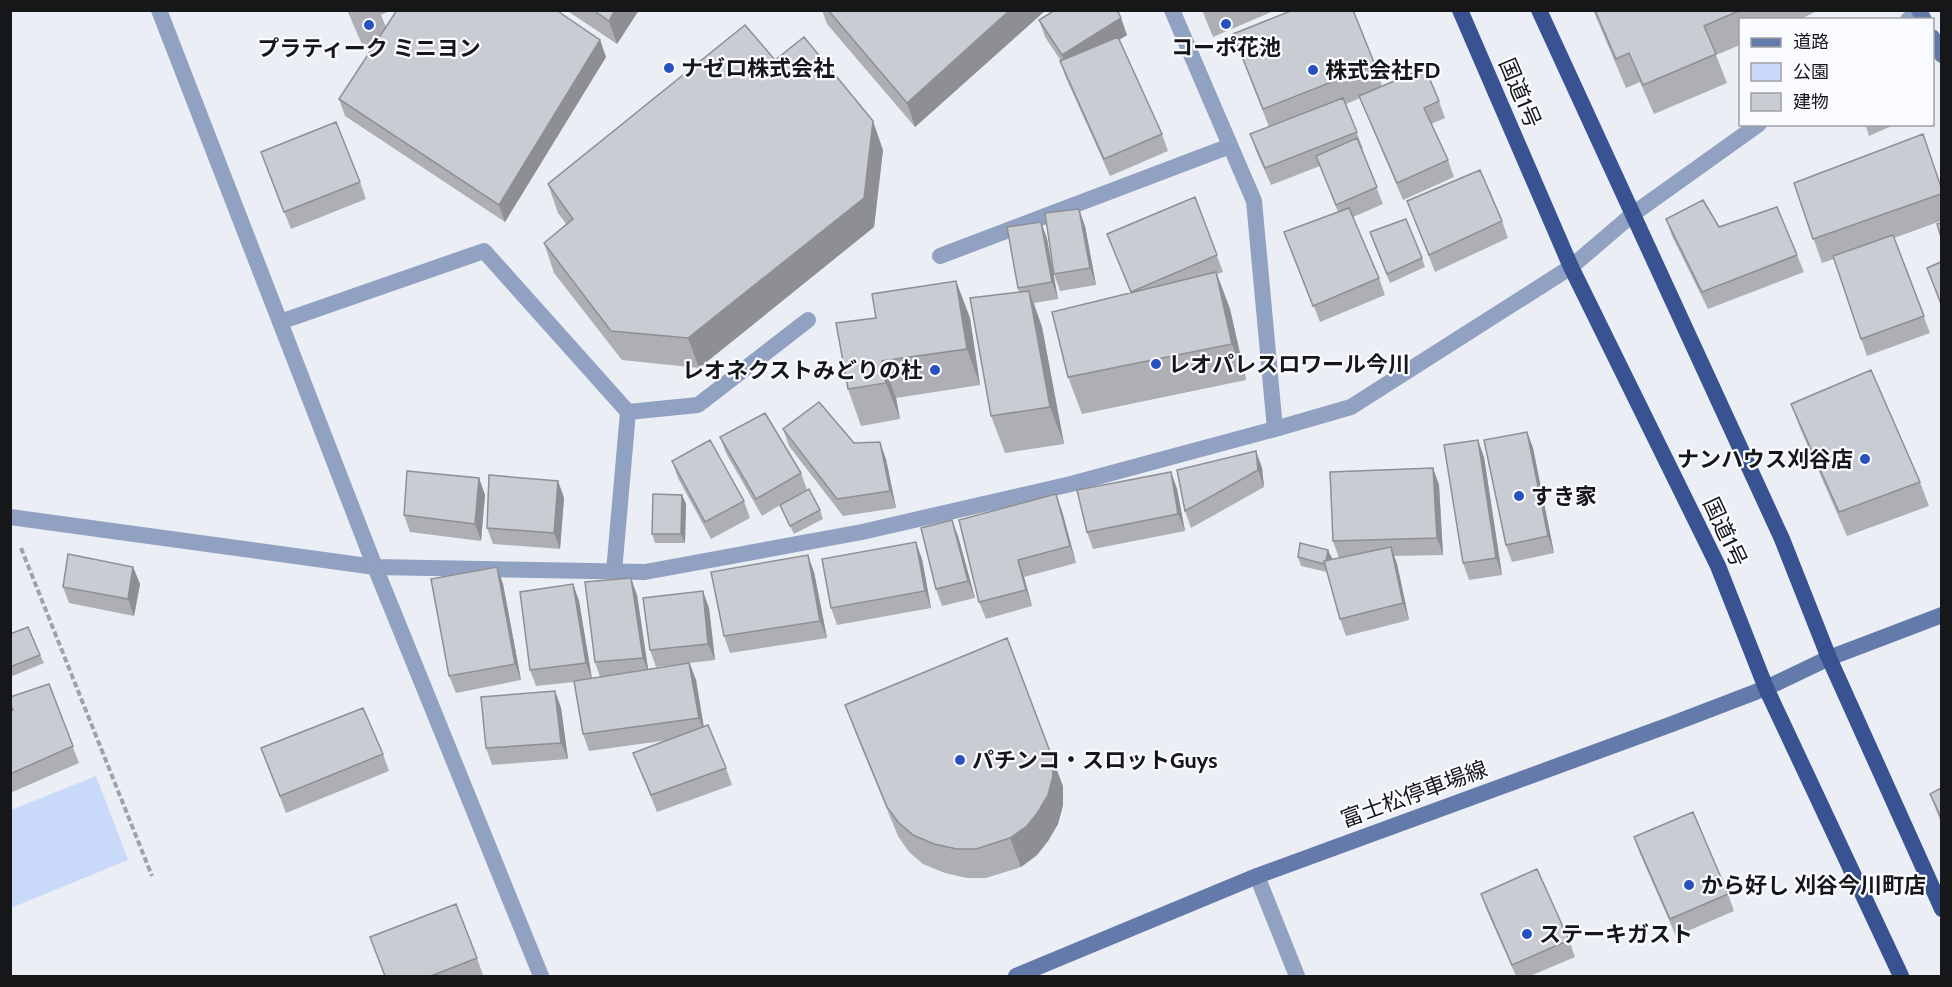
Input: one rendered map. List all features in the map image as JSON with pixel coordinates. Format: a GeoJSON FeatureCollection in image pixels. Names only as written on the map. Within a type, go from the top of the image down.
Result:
{"type":"FeatureCollection","features":[{"type":"Feature","properties":{"kind":"highway","name":"国道1号"},"geometry":{"type":"LineString","coordinates":[[1460,10],[1571,267],[1718,566],[1766,688],[1901,976]]}},
{"type":"Feature","properties":{"kind":"highway"},"geometry":{"type":"LineString","coordinates":[[1539,10],[1782,539],[1829,657],[1941,909]]}},
{"type":"Feature","properties":{"kind":"main road"},"geometry":{"type":"LineString","coordinates":[[1934,41],[1941,55]]}},
{"type":"Feature","properties":{"kind":"main road","name":"富士松停車場線"},"geometry":{"type":"LineString","coordinates":[[1016,976],[1257,876],[1766,688],[1829,657],[1941,615]]}},
{"type":"Feature","properties":{"kind":"street"},"geometry":{"type":"LineString","coordinates":[[159,10],[375,567],[541,976]]}},
{"type":"Feature","properties":{"kind":"street"},"geometry":{"type":"LineString","coordinates":[[1172,10],[1254,201],[1275,429]]}},
{"type":"Feature","properties":{"kind":"street"},"geometry":{"type":"LineString","coordinates":[[10,517],[375,567],[614,572],[645,572],[862,532],[1071,484],[1351,407],[1571,267],[1633,213],[1756,126]]}},
{"type":"Feature","properties":{"kind":"street"},"geometry":{"type":"LineString","coordinates":[[940,256],[1230,146]]}},
{"type":"Feature","properties":{"kind":"street"},"geometry":{"type":"LineString","coordinates":[[280,321],[484,251],[628,412],[614,572]]}},
{"type":"Feature","properties":{"kind":"street"},"geometry":{"type":"LineString","coordinates":[[628,412],[698,405],[808,320]]}},
{"type":"Feature","properties":{"kind":"street"},"geometry":{"type":"LineString","coordinates":[[1257,876],[1297,976]]}},
{"type":"Feature","properties":{"kind":"path"},"geometry":{"type":"LineString","coordinates":[[19,544],[152,876]]}},
{"type":"Feature","properties":{"kind":"green space"},"geometry":{"type":"Polygon","coordinates":[[[96,776],[128,860],[11,908],[11,810],[96,776]]]}},
{"type":"Feature","properties":{"kind":"building"},"geometry":{"type":"Polygon","coordinates":[[[397,10],[556,10],[600,40],[499,205],[339,99],[397,10]]]}},
{"type":"Feature","properties":{"kind":"building"},"geometry":{"type":"Polygon","coordinates":[[[593,10],[615,10],[609,21],[593,10]]]}},
{"type":"Feature","properties":{"kind":"building"},"geometry":{"type":"Polygon","coordinates":[[[828,10],[1010,10],[907,103],[828,10]]]}},
{"type":"Feature","properties":{"kind":"building"},"geometry":{"type":"Polygon","coordinates":[[[1055,10],[1117,10],[1121,18],[1062,55],[1039,20],[1055,10]]]}},
{"type":"Feature","properties":{"kind":"building"},"geometry":{"type":"Polygon","coordinates":[[[1293,10],[1353,10],[1375,65],[1263,109],[1233,34],[1293,10]]]}},
{"type":"Feature","properties":{"kind":"building"},"geometry":{"type":"Polygon","coordinates":[[[1595,10],[1741,10],[1704,26],[1716,54],[1643,85],[1629,53],[1616,59],[1595,10]]]}},
{"type":"Feature","properties":{"kind":"building"},"geometry":{"type":"Polygon","coordinates":[[[745,25],[775,60],[804,37],[873,121],[864,198],[688,338],[611,331],[544,243],[573,219],[548,184],[745,25]]]}},
{"type":"Feature","properties":{"kind":"building"},"geometry":{"type":"Polygon","coordinates":[[[1118,37],[1162,134],[1104,159],[1060,61],[1118,37]]]}},
{"type":"Feature","properties":{"kind":"building"},"geometry":{"type":"Polygon","coordinates":[[[1425,68],[1439,101],[1424,108],[1448,160],[1397,183],[1359,96],[1425,68]]]}},
{"type":"Feature","properties":{"kind":"building"},"geometry":{"type":"Polygon","coordinates":[[[1343,98],[1357,132],[1265,168],[1250,134],[1343,98]]]}},
{"type":"Feature","properties":{"kind":"building"},"geometry":{"type":"Polygon","coordinates":[[[336,122],[360,182],[284,212],[261,152],[336,122]]]}},
{"type":"Feature","properties":{"kind":"building"},"geometry":{"type":"Polygon","coordinates":[[[1923,134],[1941,187],[1941,194],[1813,239],[1794,183],[1923,134]]]}},
{"type":"Feature","properties":{"kind":"building"},"geometry":{"type":"Polygon","coordinates":[[[1357,138],[1377,187],[1336,205],[1316,156],[1357,138]]]}},
{"type":"Feature","properties":{"kind":"building"},"geometry":{"type":"Polygon","coordinates":[[[1480,170],[1502,221],[1429,255],[1407,201],[1480,170]]]}},
{"type":"Feature","properties":{"kind":"building"},"geometry":{"type":"Polygon","coordinates":[[[1195,197],[1217,255],[1131,292],[1107,234],[1195,197]]]}},
{"type":"Feature","properties":{"kind":"building"},"geometry":{"type":"Polygon","coordinates":[[[1703,200],[1719,227],[1777,207],[1797,255],[1702,292],[1666,219],[1703,200]]]}},
{"type":"Feature","properties":{"kind":"building"},"geometry":{"type":"Polygon","coordinates":[[[1349,208],[1379,278],[1313,306],[1284,232],[1349,208]]]}},
{"type":"Feature","properties":{"kind":"building"},"geometry":{"type":"Polygon","coordinates":[[[1079,209],[1090,268],[1054,274],[1045,213],[1079,209]]]}},
{"type":"Feature","properties":{"kind":"building"},"geometry":{"type":"Polygon","coordinates":[[[1406,219],[1422,258],[1387,274],[1370,232],[1406,219]]]}},
{"type":"Feature","properties":{"kind":"building"},"geometry":{"type":"Polygon","coordinates":[[[1041,222],[1052,282],[1018,288],[1007,227],[1041,222]]]}},
{"type":"Feature","properties":{"kind":"building"},"geometry":{"type":"Polygon","coordinates":[[[1941,223],[1941,237],[1937,224],[1941,223]]]}},
{"type":"Feature","properties":{"kind":"building"},"geometry":{"type":"Polygon","coordinates":[[[1893,235],[1924,316],[1861,339],[1833,256],[1893,235]]]}},
{"type":"Feature","properties":{"kind":"building"},"geometry":{"type":"Polygon","coordinates":[[[1941,262],[1941,304],[1927,268],[1941,262]]]}},
{"type":"Feature","properties":{"kind":"building"},"geometry":{"type":"Polygon","coordinates":[[[1216,272],[1232,344],[1068,377],[1052,312],[1216,272]]]}},
{"type":"Feature","properties":{"kind":"building"},"geometry":{"type":"Polygon","coordinates":[[[956,281],[967,349],[882,361],[886,383],[848,389],[836,323],[876,318],[872,294],[956,281]]]}},
{"type":"Feature","properties":{"kind":"building"},"geometry":{"type":"Polygon","coordinates":[[[1029,291],[1050,407],[991,416],[970,298],[1029,291]]]}},
{"type":"Feature","properties":{"kind":"building"},"geometry":{"type":"Polygon","coordinates":[[[1871,370],[1920,482],[1839,512],[1791,404],[1871,370]]]}},
{"type":"Feature","properties":{"kind":"building"},"geometry":{"type":"Polygon","coordinates":[[[819,402],[854,443],[880,442],[890,491],[837,499],[783,429],[819,402]]]}},
{"type":"Feature","properties":{"kind":"building"},"geometry":{"type":"Polygon","coordinates":[[[765,413],[801,473],[756,499],[720,437],[765,413]]]}},
{"type":"Feature","properties":{"kind":"building"},"geometry":{"type":"Polygon","coordinates":[[[1527,432],[1548,536],[1506,545],[1484,440],[1527,432]]]}},
{"type":"Feature","properties":{"kind":"building"},"geometry":{"type":"Polygon","coordinates":[[[710,440],[744,501],[705,522],[672,461],[710,440]]]}},
{"type":"Feature","properties":{"kind":"building"},"geometry":{"type":"Polygon","coordinates":[[[1478,440],[1496,558],[1463,563],[1444,445],[1478,440]]]}},
{"type":"Feature","properties":{"kind":"building"},"geometry":{"type":"Polygon","coordinates":[[[1256,451],[1258,470],[1185,511],[1177,470],[1256,451]]]}},
{"type":"Feature","properties":{"kind":"building"},"geometry":{"type":"Polygon","coordinates":[[[1433,468],[1437,538],[1333,541],[1330,472],[1433,468]]]}},
{"type":"Feature","properties":{"kind":"building"},"geometry":{"type":"Polygon","coordinates":[[[407,471],[479,478],[475,524],[404,515],[407,471]]]}},
{"type":"Feature","properties":{"kind":"building"},"geometry":{"type":"Polygon","coordinates":[[[1171,472],[1178,514],[1087,532],[1077,490],[1171,472]]]}},
{"type":"Feature","properties":{"kind":"building"},"geometry":{"type":"Polygon","coordinates":[[[489,475],[558,481],[554,533],[487,528],[489,475]]]}},
{"type":"Feature","properties":{"kind":"building"},"geometry":{"type":"Polygon","coordinates":[[[809,489],[820,510],[790,526],[780,505],[809,489]]]}},
{"type":"Feature","properties":{"kind":"building"},"geometry":{"type":"Polygon","coordinates":[[[653,494],[682,495],[681,534],[652,534],[653,494]]]}},
{"type":"Feature","properties":{"kind":"building"},"geometry":{"type":"Polygon","coordinates":[[[1056,494],[1070,546],[1018,560],[1026,590],[979,602],[959,520],[1056,494]]]}},
{"type":"Feature","properties":{"kind":"building"},"geometry":{"type":"Polygon","coordinates":[[[952,520],[968,581],[936,589],[921,528],[952,520]]]}},
{"type":"Feature","properties":{"kind":"building"},"geometry":{"type":"Polygon","coordinates":[[[916,542],[925,591],[831,608],[822,559],[916,542]]]}},
{"type":"Feature","properties":{"kind":"building"},"geometry":{"type":"Polygon","coordinates":[[[1300,543],[1328,550],[1324,564],[1298,557],[1300,543]]]}},
{"type":"Feature","properties":{"kind":"building"},"geometry":{"type":"Polygon","coordinates":[[[1391,547],[1403,603],[1340,619],[1324,561],[1391,547]]]}},
{"type":"Feature","properties":{"kind":"building"},"geometry":{"type":"Polygon","coordinates":[[[68,554],[133,567],[128,599],[63,587],[68,554]]]}},
{"type":"Feature","properties":{"kind":"building"},"geometry":{"type":"Polygon","coordinates":[[[808,555],[820,621],[724,636],[711,572],[808,555]]]}},
{"type":"Feature","properties":{"kind":"building"},"geometry":{"type":"Polygon","coordinates":[[[497,567],[515,664],[449,676],[431,579],[497,567]]]}},
{"type":"Feature","properties":{"kind":"building"},"geometry":{"type":"Polygon","coordinates":[[[631,578],[643,658],[595,662],[585,582],[631,578]]]}},
{"type":"Feature","properties":{"kind":"building"},"geometry":{"type":"Polygon","coordinates":[[[573,584],[586,663],[530,670],[520,592],[573,584]]]}},
{"type":"Feature","properties":{"kind":"building"},"geometry":{"type":"Polygon","coordinates":[[[703,591],[708,644],[650,650],[643,598],[703,591]]]}},
{"type":"Feature","properties":{"kind":"building"},"geometry":{"type":"Polygon","coordinates":[[[28,627],[40,655],[10,667],[10,634],[28,627]]]}},
{"type":"Feature","properties":{"kind":"building","name":"パチンコ・スロットGuys"},"geometry":{"type":"Polygon","coordinates":[[[1007,638],[1052,757],[1053,776],[1048,795],[1027,826],[1010,838],[976,849],[957,849],[934,844],[913,835],[898,822],[887,807],[845,705],[1007,638]]]}},
{"type":"Feature","properties":{"kind":"building"},"geometry":{"type":"Polygon","coordinates":[[[689,663],[699,718],[583,734],[574,681],[689,663]]]}},
{"type":"Feature","properties":{"kind":"building"},"geometry":{"type":"Polygon","coordinates":[[[49,684],[73,746],[10,774],[10,711],[13,710],[10,697],[49,684]]]}},
{"type":"Feature","properties":{"kind":"building"},"geometry":{"type":"Polygon","coordinates":[[[555,691],[561,743],[486,748],[481,697],[555,691]]]}},
{"type":"Feature","properties":{"kind":"building"},"geometry":{"type":"Polygon","coordinates":[[[363,708],[383,754],[280,796],[261,748],[363,708]]]}},
{"type":"Feature","properties":{"kind":"building"},"geometry":{"type":"Polygon","coordinates":[[[708,725],[726,768],[651,795],[633,753],[708,725]]]}},
{"type":"Feature","properties":{"kind":"building"},"geometry":{"type":"Polygon","coordinates":[[[1941,788],[1941,817],[1930,794],[1941,788]]]}},
{"type":"Feature","properties":{"kind":"building"},"geometry":{"type":"Polygon","coordinates":[[[1693,812],[1728,894],[1670,919],[1634,837],[1693,812]]]}},
{"type":"Feature","properties":{"kind":"building"},"geometry":{"type":"Polygon","coordinates":[[[1537,869],[1569,940],[1512,965],[1481,894],[1537,869]]]}},
{"type":"Feature","properties":{"kind":"building"},"geometry":{"type":"Polygon","coordinates":[[[456,904],[477,958],[431,976],[385,976],[370,937],[456,904]]]}},
{"type":"Feature","properties":{"kind":"place","name":"コーポ花池"},"geometry":{"type":"Point","coordinates":[1226,24]}},
{"type":"Feature","properties":{"kind":"place","name":"プラティーク ミニヨン"},"geometry":{"type":"Point","coordinates":[369,25]}},
{"type":"Feature","properties":{"kind":"place","name":"ナゼロ株式会社"},"geometry":{"type":"Point","coordinates":[669,68]}},
{"type":"Feature","properties":{"kind":"place","name":"株式会社FD"},"geometry":{"type":"Point","coordinates":[1313,70]}},
{"type":"Feature","properties":{"kind":"place","name":"レオパレスロワール今川"},"geometry":{"type":"Point","coordinates":[1156,364]}},
{"type":"Feature","properties":{"kind":"place","name":"レオネクストみどりの杜"},"geometry":{"type":"Point","coordinates":[935,370]}},
{"type":"Feature","properties":{"kind":"place","name":"ナンハウス刈谷店"},"geometry":{"type":"Point","coordinates":[1865,459]}},
{"type":"Feature","properties":{"kind":"place","name":"すき家"},"geometry":{"type":"Point","coordinates":[1519,496]}},
{"type":"Feature","properties":{"kind":"place","name":"パチンコ・スロットGuys"},"geometry":{"type":"Point","coordinates":[960,760]}},
{"type":"Feature","properties":{"kind":"place","name":"から好し 刈谷今川町店"},"geometry":{"type":"Point","coordinates":[1689,885]}},
{"type":"Feature","properties":{"kind":"place","name":"ステーキガスト"},"geometry":{"type":"Point","coordinates":[1527,934]}}]}
